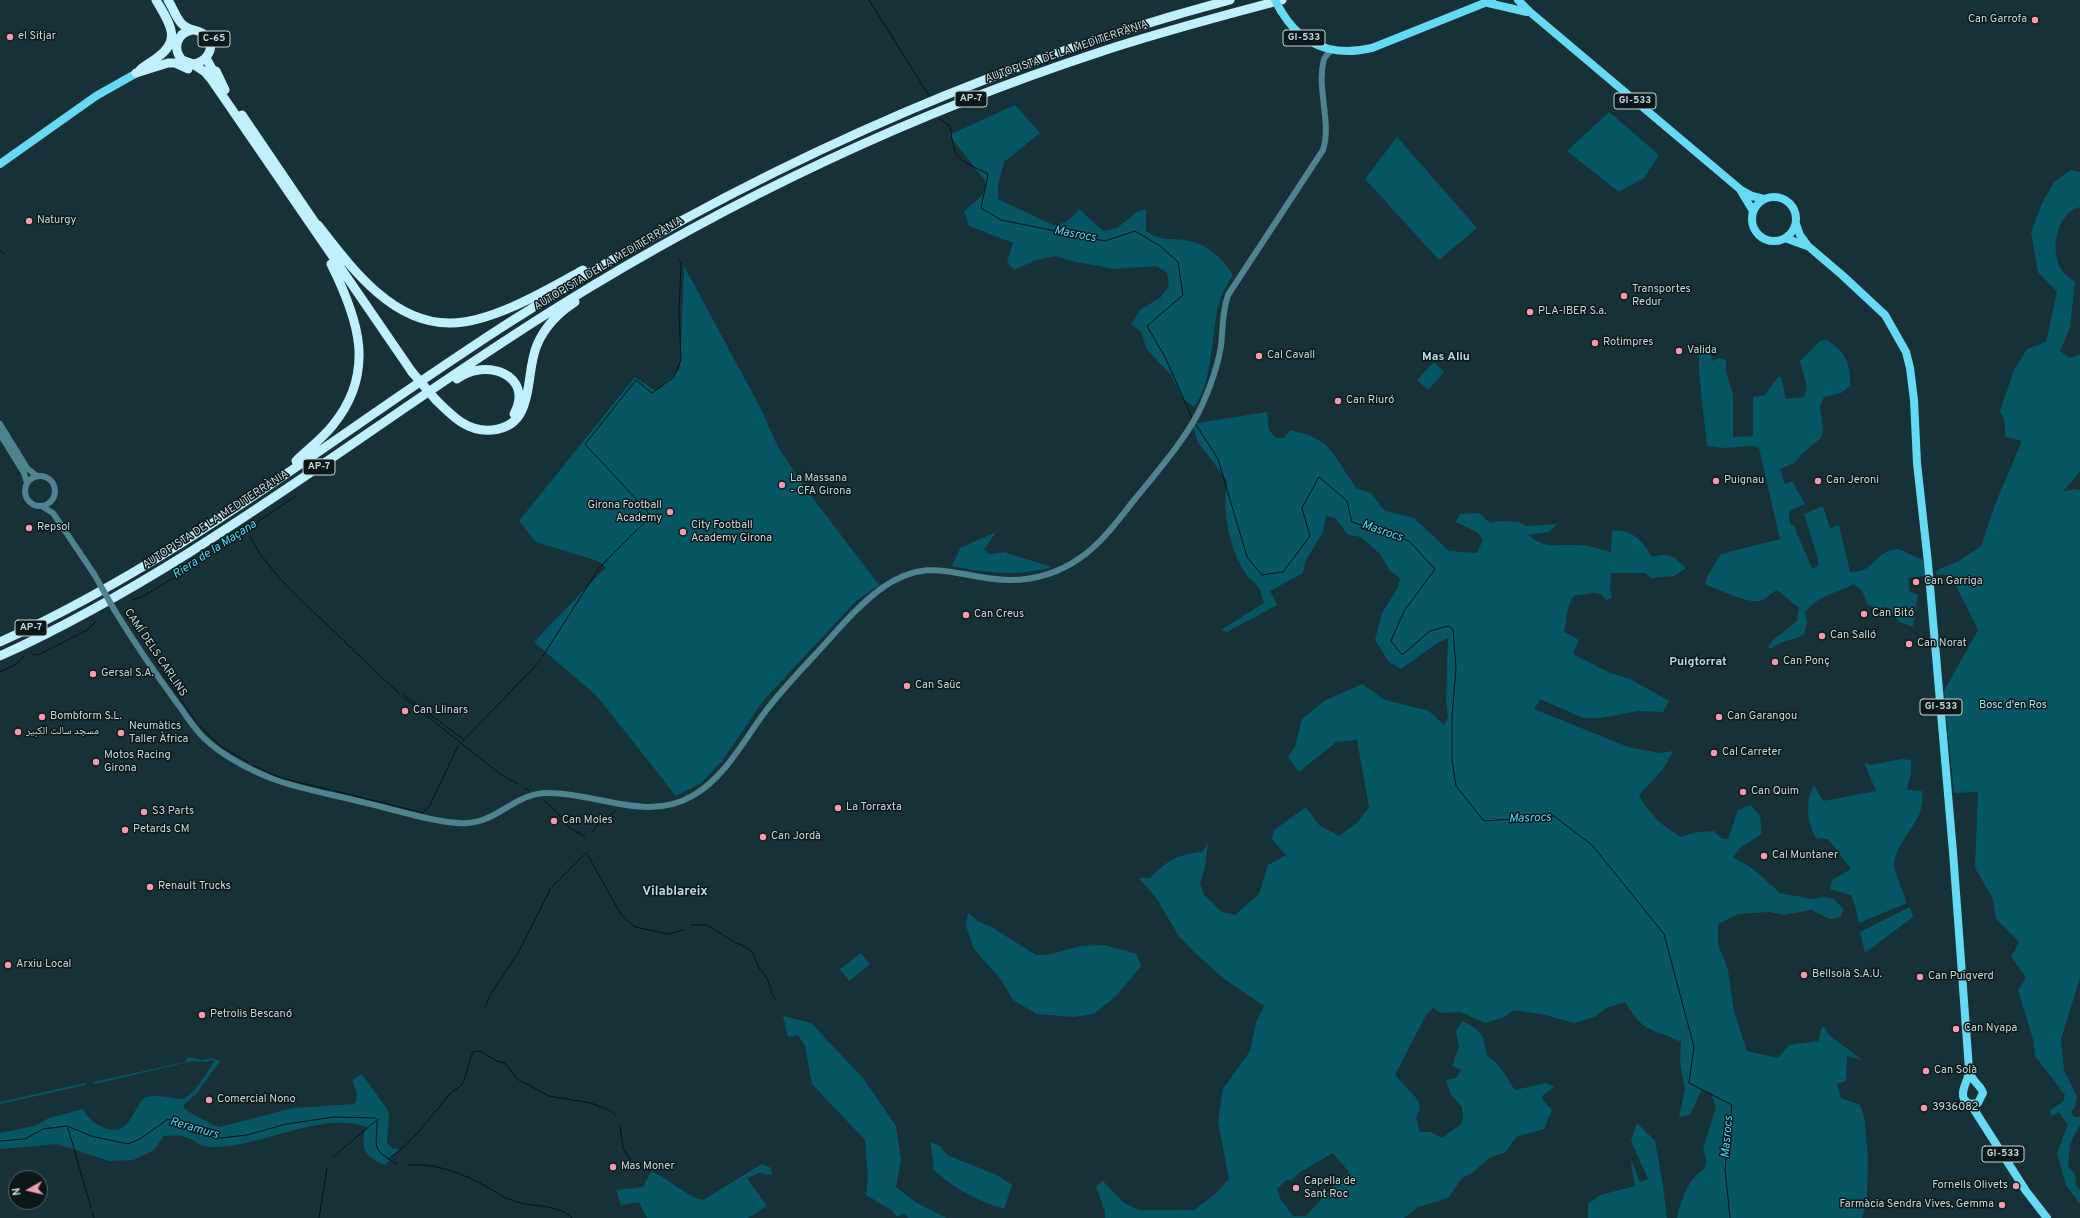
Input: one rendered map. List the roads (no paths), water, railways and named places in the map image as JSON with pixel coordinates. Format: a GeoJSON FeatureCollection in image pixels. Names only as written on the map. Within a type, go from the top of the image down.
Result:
{"type":"FeatureCollection","features":[{"type":"Feature","properties":{"kind":"highway"},"geometry":{"type":"LineString","coordinates":[[136,73],[164,52],[172,40],[171,28],[156,0]]}},
{"type":"Feature","properties":{"kind":"highway"},"geometry":{"type":"LineString","coordinates":[[161,0],[176,25],[178,40],[177,52],[182,60],[193,64],[211,78],[236,117],[310,221],[413,371],[437,398],[462,422],[477,429],[497,430],[516,420],[524,407],[534,352],[541,337],[554,319],[581,299],[659,253],[675,238]]}},
{"type":"Feature","properties":{"kind":"highway","name":"AUTOPISTA DE LA MEDITERRÀNIA"},"geometry":{"type":"LineString","coordinates":[[0,642],[111,585],[240,504],[442,367],[620,254],[770,174],[846,137],[920,105],[1068,49],[1144,24],[1230,0]]}},
{"type":"Feature","properties":{"kind":"highway","name":"AUTOPISTA DE LA MEDITERRÀNIA"},"geometry":{"type":"LineString","coordinates":[[0,656],[68,624],[154,575],[250,513],[361,437],[560,306],[675,238],[822,163],[966,100],[1111,48],[1202,21],[1282,0]]}},
{"type":"Feature","properties":{"kind":"highway","name":"C-65"},"geometry":{"type":"LineString","coordinates":[[170,4],[184,26],[203,33],[208,39],[210,47],[206,58],[203,61],[193,64]]}},
{"type":"Feature","properties":{"kind":"highway","name":"C-65"},"geometry":{"type":"LineString","coordinates":[[170,4],[183,21],[203,28],[212,36],[216,46],[213,64],[225,90]]}},
{"type":"Feature","properties":{"kind":"highway","name":"C-65"},"geometry":{"type":"LineString","coordinates":[[178,40],[184,33],[192,30]]}},
{"type":"Feature","properties":{"kind":"highway"},"geometry":{"type":"LineString","coordinates":[[206,58],[212,71],[310,221],[332,264],[353,312],[359,342],[360,363],[357,378],[346,407],[327,432],[287,470],[240,504]]}},
{"type":"Feature","properties":{"kind":"highway"},"geometry":{"type":"LineString","coordinates":[[136,73],[171,63],[197,72],[207,81],[227,109],[236,117]]}},
{"type":"Feature","properties":{"kind":"highway"},"geometry":{"type":"LineString","coordinates":[[310,221],[362,278],[377,292],[408,313],[436,322],[462,322],[494,313],[553,286],[590,266],[620,254]]}},
{"type":"Feature","properties":{"kind":"highway"},"geometry":{"type":"LineString","coordinates":[[361,437],[394,421],[463,374],[478,370],[494,370],[508,374],[516,384],[519,401],[515,413],[506,422],[499,425],[485,426],[463,418],[437,398]]}},
{"type":"Feature","properties":{"kind":"main road","name":"GI-533"},"geometry":{"type":"LineString","coordinates":[[1275,0],[1290,25],[1310,41],[1332,50],[1346,52],[1381,43],[1490,2],[1500,2],[1506,8],[1530,12]]}},
{"type":"Feature","properties":{"kind":"main road","name":"GI-533"},"geometry":{"type":"LineString","coordinates":[[1511,8],[1518,0],[1530,12],[1741,190],[1752,196],[1764,199],[1777,196],[1789,201],[1796,211],[1796,224],[1800,235],[1808,246],[1885,315],[1906,352],[1914,400],[1917,463],[1928,563],[1970,1069],[1975,1084],[1982,1091],[1982,1099],[1974,1103],[1965,1102],[1962,1096],[1970,1069]]}},
{"type":"Feature","properties":{"kind":"main road","name":"GI-533"},"geometry":{"type":"LineString","coordinates":[[1283,13],[1300,30],[1317,40],[1336,46],[1364,48]]}},
{"type":"Feature","properties":{"kind":"main road"},"geometry":{"type":"LineString","coordinates":[[0,164],[96,96],[168,54],[178,40]]}},
{"type":"Feature","properties":{"kind":"main road"},"geometry":{"type":"LineString","coordinates":[[136,73],[165,60],[182,60]]}},
{"type":"Feature","properties":{"kind":"main road","name":"GI-533"},"geometry":{"type":"LineString","coordinates":[[1741,190],[1753,211],[1753,223],[1761,236],[1775,241],[1785,238],[1808,246]]}},
{"type":"Feature","properties":{"kind":"main road"},"geometry":{"type":"LineString","coordinates":[[1753,211],[1764,199]]}},
{"type":"Feature","properties":{"kind":"main road"},"geometry":{"type":"LineString","coordinates":[[1785,238],[1790,235],[1796,224]]}},
{"type":"Feature","properties":{"kind":"main road"},"geometry":{"type":"LineString","coordinates":[[1966,1086],[1975,1084]]}},
{"type":"Feature","properties":{"kind":"main road","name":"GI-533"},"geometry":{"type":"LineString","coordinates":[[1974,1103],[1980,1117],[2031,1197],[2047,1218]]}},
{"type":"Feature","properties":{"kind":"main road","name":"GI-533"},"geometry":{"type":"LineString","coordinates":[[2031,1197],[2042,1218]]}},
{"type":"Feature","properties":{"kind":"street"},"geometry":{"type":"LineString","coordinates":[[1290,25],[1294,32],[1303,40],[1321,50],[1324,63]]}},
{"type":"Feature","properties":{"kind":"street"},"geometry":{"type":"LineString","coordinates":[[1324,63],[1328,58],[1335,54],[1357,53],[1364,48]]}},
{"type":"Feature","properties":{"kind":"street"},"geometry":{"type":"LineString","coordinates":[[1324,63],[1332,50]]}},
{"type":"Feature","properties":{"kind":"street","name":"CAMÍ DELS CARLINS"},"geometry":{"type":"LineString","coordinates":[[43,507],[53,513],[94,574],[148,663],[196,730],[230,758],[268,777],[288,784],[408,813],[464,824],[486,819],[518,800],[538,794],[557,793],[641,807],[669,805],[695,795],[719,775],[768,708],[861,604],[874,594],[903,577],[929,570],[942,570],[992,578],[1018,580],[1040,576],[1068,566],[1088,552],[1106,534],[1167,458],[1203,404],[1218,360],[1223,310],[1228,295],[1323,150],[1325,126],[1324,63]]}},
{"type":"Feature","properties":{"kind":"street"},"geometry":{"type":"LineString","coordinates":[[0,424],[27,468],[37,476],[46,477],[53,483],[56,492],[52,501],[43,507],[32,504],[27,499],[25,493],[27,483],[24,473],[0,434]]}},
{"type":"Feature","properties":{"kind":"street"},"geometry":{"type":"LineString","coordinates":[[27,483],[37,476]]}},
{"type":"Feature","properties":{"kind":"street","name":"CAMÍ DELS CARLINS"},"geometry":{"type":"LineString","coordinates":[[52,501],[53,513]]}},
{"type":"Feature","properties":{"kind":"waterway","name":"Masrocs"},"geometry":{"type":"LineString","coordinates":[[869,0],[928,94]]}},
{"type":"Feature","properties":{"kind":"waterway","name":"Masrocs"},"geometry":{"type":"LineString","coordinates":[[940,119],[950,126],[954,147],[959,158],[988,174],[981,208],[1001,220],[1105,241],[1135,231],[1160,246],[1178,262],[1183,295],[1147,326],[1165,357],[1192,418]]}},
{"type":"Feature","properties":{"kind":"waterway"},"geometry":{"type":"LineString","coordinates":[[0,251],[5,254]]}},
{"type":"Feature","properties":{"kind":"waterway"},"geometry":{"type":"LineString","coordinates":[[543,656],[599,568],[650,517],[647,511],[585,444],[636,380],[652,393],[673,378],[681,360],[679,310],[681,263],[679,260]]}},
{"type":"Feature","properties":{"kind":"waterway","name":"Masrocs"},"geometry":{"type":"LineString","coordinates":[[1195,423],[1218,459],[1247,557],[1262,575],[1283,572],[1310,536],[1302,508],[1319,477],[1347,501],[1352,522],[1409,541],[1435,569],[1404,611],[1391,641],[1402,655],[1430,631],[1448,626],[1453,629],[1456,668],[1452,717],[1452,760],[1456,786],[1484,821],[1554,816],[1592,845],[1664,934],[1694,1047],[1689,1083],[1732,1105],[1725,1169],[1730,1218]]}},
{"type":"Feature","properties":{"kind":"waterway","name":"Riera de la Maçana"},"geometry":{"type":"LineString","coordinates":[[133,600],[142,597],[188,569],[296,496]]}},
{"type":"Feature","properties":{"kind":"waterway"},"geometry":{"type":"LineString","coordinates":[[250,537],[259,552],[280,579],[400,694]]}},
{"type":"Feature","properties":{"kind":"waterway"},"geometry":{"type":"LineString","coordinates":[[138,618],[159,667]]}},
{"type":"Feature","properties":{"kind":"waterway","name":"Riera de la Maçana"},"geometry":{"type":"LineString","coordinates":[[32,654],[38,655],[89,629],[96,621]]}},
{"type":"Feature","properties":{"kind":"waterway"},"geometry":{"type":"LineString","coordinates":[[0,672],[17,664],[24,656]]}},
{"type":"Feature","properties":{"kind":"waterway"},"geometry":{"type":"LineString","coordinates":[[462,742],[541,660]]}},
{"type":"Feature","properties":{"kind":"waterway"},"geometry":{"type":"LineString","coordinates":[[161,671],[197,723]]}},
{"type":"Feature","properties":{"kind":"waterway"},"geometry":{"type":"LineString","coordinates":[[404,695],[463,739]]}},
{"type":"Feature","properties":{"kind":"waterway"},"geometry":{"type":"LineString","coordinates":[[403,697],[500,774],[518,784]]}},
{"type":"Feature","properties":{"kind":"waterway"},"geometry":{"type":"LineString","coordinates":[[200,726],[220,746],[248,762]]}},
{"type":"Feature","properties":{"kind":"waterway"},"geometry":{"type":"LineString","coordinates":[[335,791],[423,813],[430,805],[458,746]]}},
{"type":"Feature","properties":{"kind":"waterway"},"geometry":{"type":"LineString","coordinates":[[252,765],[281,778],[330,790]]}},
{"type":"Feature","properties":{"kind":"waterway"},"geometry":{"type":"LineString","coordinates":[[525,788],[529,791]]}},
{"type":"Feature","properties":{"kind":"waterway"},"geometry":{"type":"LineString","coordinates":[[543,800],[557,812],[567,826],[585,837]]}},
{"type":"Feature","properties":{"kind":"waterway"},"geometry":{"type":"LineString","coordinates":[[593,832],[596,826],[616,811]]}},
{"type":"Feature","properties":{"kind":"waterway"},"geometry":{"type":"LineString","coordinates":[[485,1007],[491,993],[519,951],[551,888],[587,852]]}},
{"type":"Feature","properties":{"kind":"waterway"},"geometry":{"type":"LineString","coordinates":[[587,854],[622,916],[635,927],[668,934],[683,930]]}},
{"type":"Feature","properties":{"kind":"waterway"},"geometry":{"type":"LineString","coordinates":[[691,925],[707,925],[752,952],[759,968],[767,978],[773,996],[777,1000]]}},
{"type":"Feature","properties":{"kind":"waterway"},"geometry":{"type":"LineString","coordinates":[[388,1159],[406,1145],[449,1095],[463,1083],[473,1052],[480,1051],[497,1061],[505,1063],[517,1079],[549,1096],[591,1103],[611,1111],[616,1116]]}},
{"type":"Feature","properties":{"kind":"waterway","name":"Reramurs"},"geometry":{"type":"LineString","coordinates":[[0,1141],[25,1139],[43,1129],[67,1126],[91,1136],[128,1144],[140,1139],[168,1119],[220,1138],[247,1135],[286,1124],[334,1117],[375,1118]]}},
{"type":"Feature","properties":{"kind":"waterway"},"geometry":{"type":"LineString","coordinates":[[333,1157],[378,1119]]}},
{"type":"Feature","properties":{"kind":"waterway","name":"Reramurs"},"geometry":{"type":"LineString","coordinates":[[377,1122],[377,1147],[382,1154],[397,1164]]}},
{"type":"Feature","properties":{"kind":"waterway"},"geometry":{"type":"LineString","coordinates":[[620,1125],[623,1148],[631,1161]]}},
{"type":"Feature","properties":{"kind":"waterway"},"geometry":{"type":"LineString","coordinates":[[68,1128],[91,1208]]}},
{"type":"Feature","properties":{"kind":"waterway","name":"Reramurs"},"geometry":{"type":"LineString","coordinates":[[408,1165],[430,1166],[450,1170],[470,1178],[511,1200],[559,1210],[572,1218]]}},
{"type":"Feature","properties":{"kind":"waterway"},"geometry":{"type":"LineString","coordinates":[[319,1218],[327,1168]]}},
{"type":"Feature","properties":{"kind":"waterway"},"geometry":{"type":"LineString","coordinates":[[92,1212],[94,1218]]}},
{"type":"Feature","properties":{"kind":"place","name":"Can Garrofa"},"geometry":{"type":"Point","coordinates":[2035,20]}},
{"type":"Feature","properties":{"kind":"place","name":"el Sitjar"},"geometry":{"type":"Point","coordinates":[10,37]}},
{"type":"Feature","properties":{"kind":"place","name":"Naturgy"},"geometry":{"type":"Point","coordinates":[29,221]}},
{"type":"Feature","properties":{"kind":"place","name":"Transportes Redur"},"geometry":{"type":"Point","coordinates":[1624,296]}},
{"type":"Feature","properties":{"kind":"place","name":"PLA-IBER S.a."},"geometry":{"type":"Point","coordinates":[1530,312]}},
{"type":"Feature","properties":{"kind":"place","name":"Rotimpres"},"geometry":{"type":"Point","coordinates":[1595,343]}},
{"type":"Feature","properties":{"kind":"place","name":"Valida"},"geometry":{"type":"Point","coordinates":[1679,351]}},
{"type":"Feature","properties":{"kind":"place","name":"Cal Cavall"},"geometry":{"type":"Point","coordinates":[1259,356]}},
{"type":"Feature","properties":{"kind":"place","name":"Can Riuró"},"geometry":{"type":"Point","coordinates":[1338,401]}},
{"type":"Feature","properties":{"kind":"place","name":"Puignau"},"geometry":{"type":"Point","coordinates":[1716,481]}},
{"type":"Feature","properties":{"kind":"place","name":"Can Jeroni"},"geometry":{"type":"Point","coordinates":[1818,481]}},
{"type":"Feature","properties":{"kind":"place","name":"La Massana - CFA Girona"},"geometry":{"type":"Point","coordinates":[782,485]}},
{"type":"Feature","properties":{"kind":"place","name":"Girona Football Academy"},"geometry":{"type":"Point","coordinates":[670,512]}},
{"type":"Feature","properties":{"kind":"place","name":"Repsol"},"geometry":{"type":"Point","coordinates":[29,528]}},
{"type":"Feature","properties":{"kind":"place","name":"City Football Academy Girona"},"geometry":{"type":"Point","coordinates":[683,532]}},
{"type":"Feature","properties":{"kind":"place","name":"Can Garriga"},"geometry":{"type":"Point","coordinates":[1916,582]}},
{"type":"Feature","properties":{"kind":"place","name":"Can Bitó"},"geometry":{"type":"Point","coordinates":[1864,614]}},
{"type":"Feature","properties":{"kind":"place","name":"Can Creus"},"geometry":{"type":"Point","coordinates":[966,615]}},
{"type":"Feature","properties":{"kind":"place","name":"Can Salló"},"geometry":{"type":"Point","coordinates":[1822,636]}},
{"type":"Feature","properties":{"kind":"place","name":"Can Norat"},"geometry":{"type":"Point","coordinates":[1909,644]}},
{"type":"Feature","properties":{"kind":"place","name":"Can Ponç"},"geometry":{"type":"Point","coordinates":[1775,662]}},
{"type":"Feature","properties":{"kind":"place","name":"Gersal S.A."},"geometry":{"type":"Point","coordinates":[93,674]}},
{"type":"Feature","properties":{"kind":"place","name":"Can Saüc"},"geometry":{"type":"Point","coordinates":[907,686]}},
{"type":"Feature","properties":{"kind":"place","name":"Can Llinars"},"geometry":{"type":"Point","coordinates":[405,711]}},
{"type":"Feature","properties":{"kind":"place","name":"Bombform S.L."},"geometry":{"type":"Point","coordinates":[42,717]}},
{"type":"Feature","properties":{"kind":"place","name":"Can Garangou"},"geometry":{"type":"Point","coordinates":[1719,717]}},
{"type":"Feature","properties":{"kind":"place","name":"مسجد سالت الكبير"},"geometry":{"type":"Point","coordinates":[18,732]}},
{"type":"Feature","properties":{"kind":"place","name":"Neumàtics Taller Àfrica"},"geometry":{"type":"Point","coordinates":[121,733]}},
{"type":"Feature","properties":{"kind":"place","name":"Cal Carreter"},"geometry":{"type":"Point","coordinates":[1714,753]}},
{"type":"Feature","properties":{"kind":"place","name":"Motos Racing Girona"},"geometry":{"type":"Point","coordinates":[96,762]}},
{"type":"Feature","properties":{"kind":"place","name":"Can Quim"},"geometry":{"type":"Point","coordinates":[1743,792]}},
{"type":"Feature","properties":{"kind":"place","name":"La Torraxta"},"geometry":{"type":"Point","coordinates":[838,808]}},
{"type":"Feature","properties":{"kind":"place","name":"S3 Parts"},"geometry":{"type":"Point","coordinates":[144,812]}},
{"type":"Feature","properties":{"kind":"place","name":"Can Moles"},"geometry":{"type":"Point","coordinates":[554,821]}},
{"type":"Feature","properties":{"kind":"place","name":"Petards CM"},"geometry":{"type":"Point","coordinates":[125,830]}},
{"type":"Feature","properties":{"kind":"place","name":"Can Jordà"},"geometry":{"type":"Point","coordinates":[763,837]}},
{"type":"Feature","properties":{"kind":"place","name":"Cal Muntaner"},"geometry":{"type":"Point","coordinates":[1764,856]}},
{"type":"Feature","properties":{"kind":"place","name":"Renault Trucks"},"geometry":{"type":"Point","coordinates":[150,887]}},
{"type":"Feature","properties":{"kind":"place","name":"Arxiu Local"},"geometry":{"type":"Point","coordinates":[8,965]}},
{"type":"Feature","properties":{"kind":"place","name":"Bellsolà S.A.U."},"geometry":{"type":"Point","coordinates":[1804,975]}},
{"type":"Feature","properties":{"kind":"place","name":"Can Puigverd"},"geometry":{"type":"Point","coordinates":[1920,977]}},
{"type":"Feature","properties":{"kind":"place","name":"Petrolis Bescanó"},"geometry":{"type":"Point","coordinates":[202,1015]}},
{"type":"Feature","properties":{"kind":"place","name":"Can Nyapa"},"geometry":{"type":"Point","coordinates":[1956,1029]}},
{"type":"Feature","properties":{"kind":"place","name":"Can Solà"},"geometry":{"type":"Point","coordinates":[1926,1071]}},
{"type":"Feature","properties":{"kind":"place","name":"Comercial Nono"},"geometry":{"type":"Point","coordinates":[209,1100]}},
{"type":"Feature","properties":{"kind":"place","name":"3936082"},"geometry":{"type":"Point","coordinates":[1924,1108]}},
{"type":"Feature","properties":{"kind":"place","name":"Mas Moner"},"geometry":{"type":"Point","coordinates":[613,1167]}},
{"type":"Feature","properties":{"kind":"place","name":"Fornells Olivets"},"geometry":{"type":"Point","coordinates":[2016,1186]}},
{"type":"Feature","properties":{"kind":"place","name":"Capella de Sant Roc"},"geometry":{"type":"Point","coordinates":[1296,1188]}},
{"type":"Feature","properties":{"kind":"place","name":"Farmàcia Sendra Vives, Gemma"},"geometry":{"type":"Point","coordinates":[2002,1205]}},
{"type":"Feature","properties":{"kind":"district","name":"Mas Aliu"},"geometry":{"type":"Point","coordinates":[1446,358]}},
{"type":"Feature","properties":{"kind":"district","name":"Puigtorrat"},"geometry":{"type":"Point","coordinates":[1698,663]}},
{"type":"Feature","properties":{"kind":"district","name":"Vilablareix"},"geometry":{"type":"Point","coordinates":[675,892]}},
{"type":"Feature","properties":{"kind":"park label","name":"Bosc d'en Ros"},"geometry":{"type":"Point","coordinates":[2013,706]}}]}
